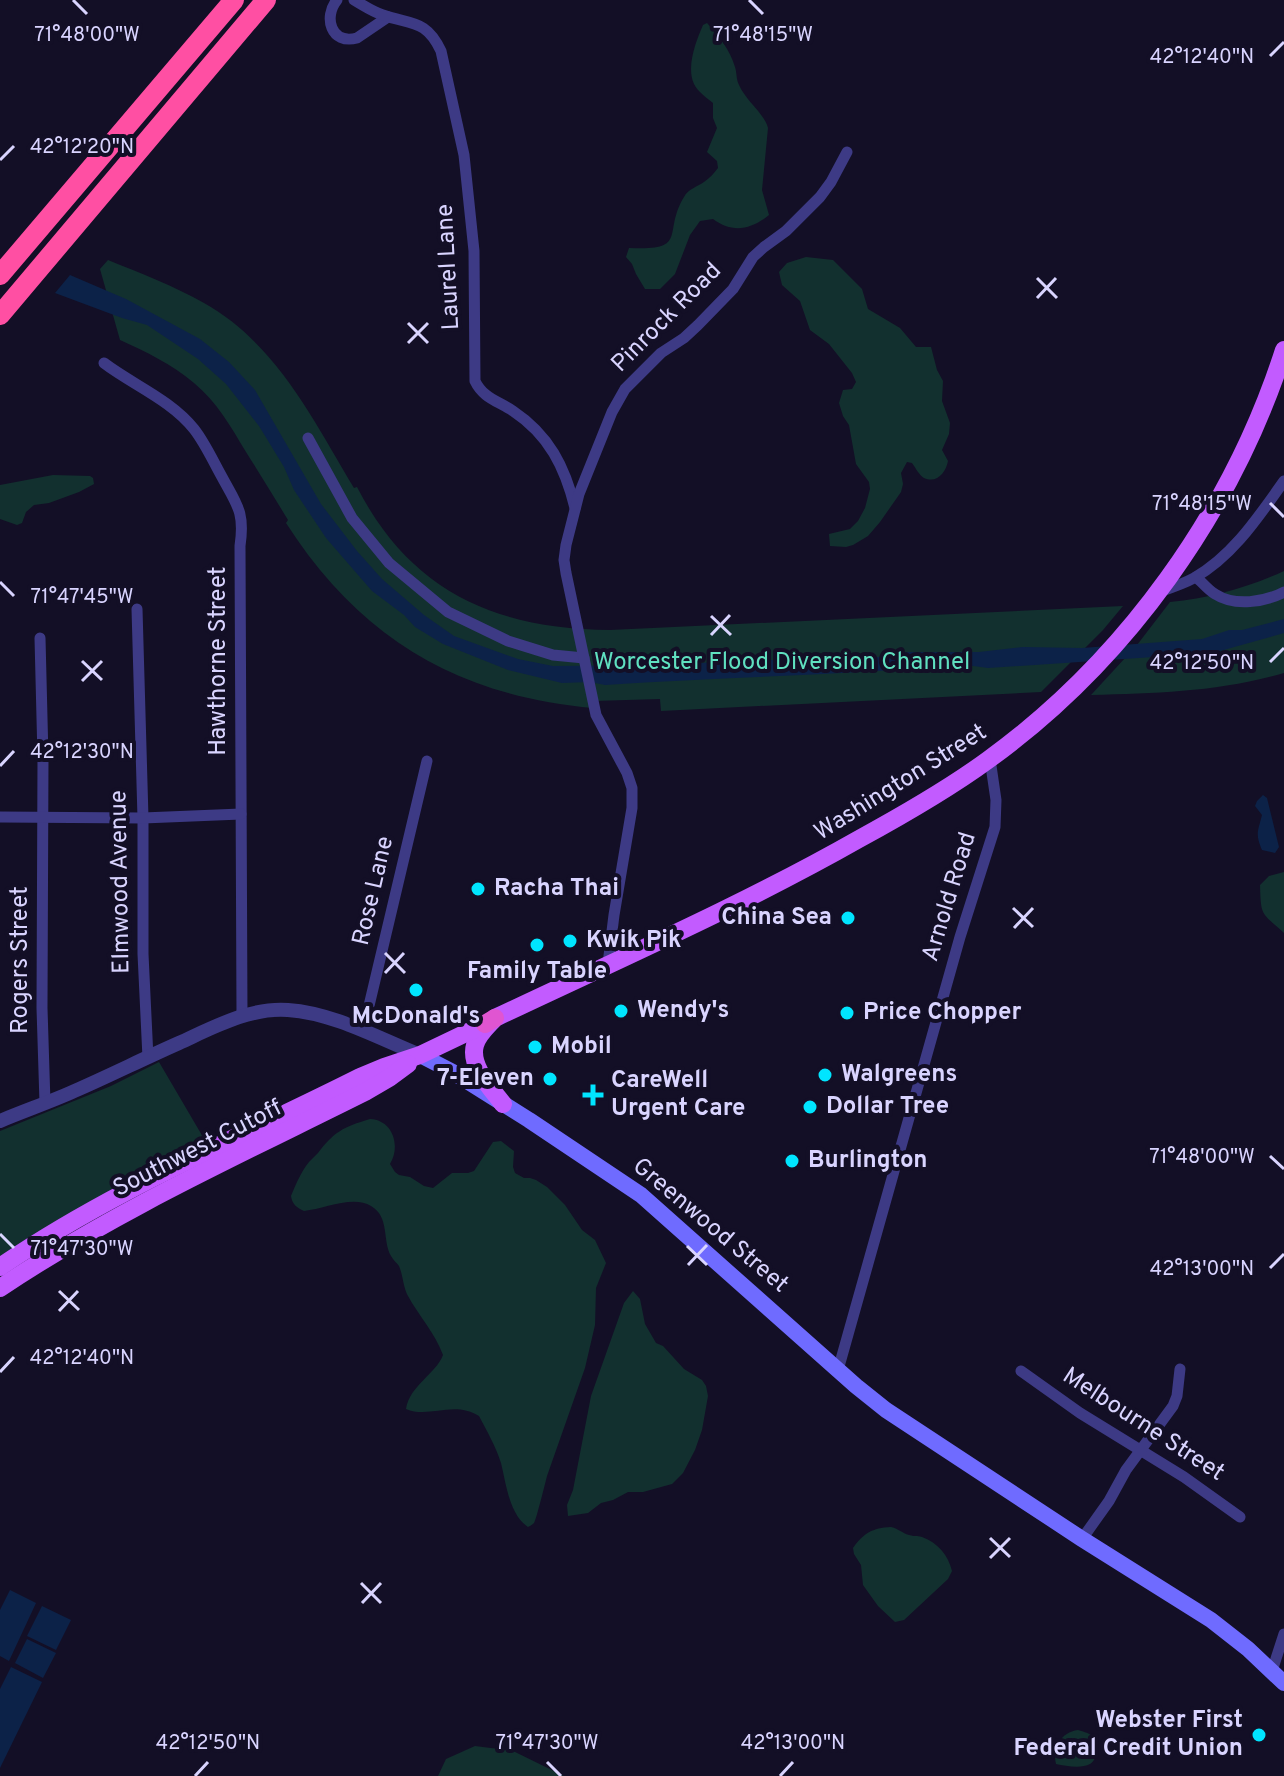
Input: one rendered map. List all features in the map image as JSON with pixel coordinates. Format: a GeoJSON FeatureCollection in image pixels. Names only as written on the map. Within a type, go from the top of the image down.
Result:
{"type":"FeatureCollection","features":[{"type":"Feature","properties":{"kind":"highway"},"geometry":{"type":"LineString","coordinates":[[0,275],[234,0]]}},
{"type":"Feature","properties":{"kind":"highway"},"geometry":{"type":"LineString","coordinates":[[0,315],[266,0]]}},
{"type":"Feature","properties":{"kind":"main road","name":"Washington Street"},"geometry":{"type":"LineString","coordinates":[[769,888],[920,805],[990,759],[1091,671],[1153,599],[1199,530],[1240,458],[1284,350]]}},
{"type":"Feature","properties":{"kind":"main road","name":"Southwest Cutoff"},"geometry":{"type":"LineString","coordinates":[[0,1267],[81,1216],[154,1177],[360,1077],[420,1055],[769,888]]}},
{"type":"Feature","properties":{"kind":"main road"},"geometry":{"type":"LineString","coordinates":[[490,1021],[474,1046],[474,1057],[479,1070],[503,1104]]}},
{"type":"Feature","properties":{"kind":"main road","name":"Southwest Cutoff"},"geometry":{"type":"LineString","coordinates":[[0,1288],[106,1222],[365,1092],[420,1055]]}},
{"type":"Feature","properties":{"kind":"main road","name":"Greenwood Street"},"geometry":{"type":"LineString","coordinates":[[420,1055],[451,1071],[647,1199],[870,1399],[1211,1620],[1278,1677]]}},
{"type":"Feature","properties":{"kind":"street"},"geometry":{"type":"LineString","coordinates":[[337,0],[332,7],[331,26],[335,34],[343,39],[357,38],[388,17]]}},
{"type":"Feature","properties":{"kind":"street","name":"Laurel Lane"},"geometry":{"type":"LineString","coordinates":[[354,0],[388,17],[421,25],[434,38],[443,58],[462,143],[474,251],[475,381],[483,394],[518,415],[553,450],[567,478],[575,508]]}},
{"type":"Feature","properties":{"kind":"street","name":"Pinrock Road"},"geometry":{"type":"LineString","coordinates":[[608,964],[632,794],[624,766],[596,715],[564,560],[575,508],[612,412],[625,389],[661,353],[698,325],[733,289],[753,257],[786,231],[824,192],[847,152]]}},
{"type":"Feature","properties":{"kind":"street","name":"Hawthorne Street"},"geometry":{"type":"LineString","coordinates":[[104,363],[169,406],[194,429],[240,511],[242,1016]]}},
{"type":"Feature","properties":{"kind":"street"},"geometry":{"type":"LineString","coordinates":[[308,438],[352,518],[389,563],[448,612],[508,641],[553,655],[584,660]]}},
{"type":"Feature","properties":{"kind":"street"},"geometry":{"type":"LineString","coordinates":[[1153,599],[1196,577],[1221,558],[1253,525],[1284,481]]}},
{"type":"Feature","properties":{"kind":"street"},"geometry":{"type":"LineString","coordinates":[[1196,577],[1214,594],[1229,600],[1261,600],[1284,592]]}},
{"type":"Feature","properties":{"kind":"street","name":"Elmwood Avenue"},"geometry":{"type":"LineString","coordinates":[[137,609],[143,954],[148,1058]]}},
{"type":"Feature","properties":{"kind":"street","name":"Rogers Street"},"geometry":{"type":"LineString","coordinates":[[40,638],[45,1103]]}},
{"type":"Feature","properties":{"kind":"street","name":"Arnold Road"},"geometry":{"type":"LineString","coordinates":[[838,1370],[959,942],[995,827],[996,800],[990,759]]}},
{"type":"Feature","properties":{"kind":"street","name":"Rose Lane"},"geometry":{"type":"LineString","coordinates":[[363,1031],[427,761]]}},
{"type":"Feature","properties":{"kind":"street"},"geometry":{"type":"LineString","coordinates":[[0,817],[143,818],[241,814]]}},
{"type":"Feature","properties":{"kind":"street","name":"Greenwood Street"},"geometry":{"type":"LineString","coordinates":[[0,1121],[215,1027],[267,1010],[315,1015],[420,1055]]}},
{"type":"Feature","properties":{"kind":"street"},"geometry":{"type":"LineString","coordinates":[[1082,1539],[1139,1451],[1173,1406],[1180,1369]]}},
{"type":"Feature","properties":{"kind":"street","name":"Melbourne Street"},"geometry":{"type":"LineString","coordinates":[[1021,1371],[1240,1517]]}},
{"type":"Feature","properties":{"kind":"street"},"geometry":{"type":"LineString","coordinates":[[1278,1677],[1284,1634]]}},
{"type":"Feature","properties":{"kind":"green space"},"geometry":{"type":"Polygon","coordinates":[[[707,23],[727,49],[739,85],[768,128],[762,190],[769,215],[756,224],[742,228],[728,227],[713,219],[700,221],[690,235],[675,274],[660,289],[645,289],[626,257],[629,248],[648,248],[667,243],[686,194],[718,168],[717,161],[707,152],[717,128],[713,103],[695,87],[691,70],[698,39],[703,25],[707,23]]]}},
{"type":"Feature","properties":{"kind":"green space"},"geometry":{"type":"Polygon","coordinates":[[[806,257],[833,260],[862,289],[868,309],[900,328],[916,347],[931,347],[943,381],[942,401],[950,423],[942,450],[948,461],[943,473],[937,478],[924,478],[912,463],[907,462],[901,473],[901,492],[880,522],[868,536],[846,547],[830,546],[829,534],[850,529],[858,521],[870,489],[869,482],[856,464],[849,425],[839,403],[843,390],[852,389],[856,382],[829,344],[810,330],[800,301],[782,285],[779,272],[787,263],[806,257]]]}},
{"type":"Feature","properties":{"kind":"green space","name":"Worcester Flood Diversion Channel"},"geometry":{"type":"Polygon","coordinates":[[[108,260],[204,303],[252,339],[291,385],[354,488],[357,487],[403,554],[461,598],[494,612],[530,622],[610,630],[1123,606],[1041,692],[661,711],[660,699],[593,701],[593,708],[498,690],[455,674],[416,654],[379,628],[346,598],[286,523],[288,520],[210,398],[177,370],[120,340],[100,269],[108,260]]]}},
{"type":"Feature","properties":{"kind":"green space"},"geometry":{"type":"Polygon","coordinates":[[[53,475],[90,476],[94,484],[49,503],[34,505],[26,512],[22,523],[17,525],[0,519],[0,485],[53,475]]]}},
{"type":"Feature","properties":{"kind":"green space"},"geometry":{"type":"Polygon","coordinates":[[[1284,571],[1284,673],[1212,688],[1091,695],[1137,645],[1170,602],[1228,591],[1284,571]]]}},
{"type":"Feature","properties":{"kind":"green space"},"geometry":{"type":"Polygon","coordinates":[[[1284,872],[1284,933],[1264,913],[1260,885],[1269,876],[1284,872]]]}},
{"type":"Feature","properties":{"kind":"green space"},"geometry":{"type":"Polygon","coordinates":[[[159,1062],[210,1149],[117,1190],[0,1256],[0,1131],[111,1086],[159,1062]]]}},
{"type":"Feature","properties":{"kind":"green space"},"geometry":{"type":"Polygon","coordinates":[[[370,1119],[384,1124],[393,1135],[395,1150],[390,1164],[395,1172],[433,1188],[452,1173],[474,1171],[493,1142],[501,1141],[514,1151],[515,1173],[547,1187],[565,1205],[582,1230],[595,1240],[606,1263],[596,1288],[595,1325],[585,1368],[547,1476],[535,1521],[528,1527],[512,1506],[499,1457],[479,1416],[451,1409],[415,1412],[406,1409],[412,1393],[443,1355],[406,1292],[399,1266],[388,1250],[381,1216],[364,1203],[338,1204],[304,1211],[292,1201],[291,1196],[304,1170],[329,1140],[346,1128],[370,1119]]]}},
{"type":"Feature","properties":{"kind":"green space"},"geometry":{"type":"Polygon","coordinates":[[[633,1291],[640,1299],[645,1324],[656,1343],[706,1386],[708,1396],[702,1430],[683,1473],[672,1484],[643,1492],[628,1492],[601,1503],[588,1513],[568,1516],[567,1505],[573,1490],[591,1396],[624,1303],[633,1291]]]}},
{"type":"Feature","properties":{"kind":"green space"},"geometry":{"type":"Polygon","coordinates":[[[891,1527],[933,1543],[945,1555],[952,1571],[948,1579],[904,1620],[895,1622],[863,1585],[861,1565],[853,1548],[869,1532],[891,1527]]]}},
{"type":"Feature","properties":{"kind":"green space"},"geometry":{"type":"Polygon","coordinates":[[[1078,1730],[1091,1735],[1096,1741],[1097,1754],[1093,1761],[1078,1767],[1056,1764],[1055,1752],[1059,1742],[1067,1734],[1078,1730]]]}},
{"type":"Feature","properties":{"kind":"green space"},"geometry":{"type":"Polygon","coordinates":[[[475,1746],[513,1751],[564,1776],[438,1776],[446,1759],[475,1746]]]}},
{"type":"Feature","properties":{"kind":"water"},"geometry":{"type":"Polygon","coordinates":[[[70,275],[126,299],[200,339],[229,362],[255,390],[321,504],[382,579],[454,636],[518,659],[553,666],[685,665],[720,661],[879,657],[899,652],[1082,648],[1202,639],[1284,619],[1284,633],[1213,653],[988,668],[966,665],[605,685],[562,683],[508,670],[443,644],[415,627],[372,591],[326,538],[294,490],[259,426],[226,384],[198,359],[147,325],[55,293],[70,275]]]}},
{"type":"Feature","properties":{"kind":"water"},"geometry":{"type":"Polygon","coordinates":[[[1263,795],[1267,798],[1279,847],[1275,853],[1262,850],[1258,840],[1262,815],[1255,806],[1263,795]]]}},
{"type":"Feature","properties":{"kind":"water"},"geometry":{"type":"Polygon","coordinates":[[[10,1590],[36,1603],[9,1661],[0,1656],[0,1610],[10,1590]]]}},
{"type":"Feature","properties":{"kind":"water"},"geometry":{"type":"Polygon","coordinates":[[[42,1606],[71,1620],[56,1650],[27,1636],[42,1606]]]}},
{"type":"Feature","properties":{"kind":"water"},"geometry":{"type":"Polygon","coordinates":[[[27,1639],[56,1653],[43,1678],[15,1663],[27,1639]]]}},
{"type":"Feature","properties":{"kind":"water"},"geometry":{"type":"Polygon","coordinates":[[[11,1667],[42,1682],[0,1768],[0,1689],[11,1667]]]}},
{"type":"Feature","properties":{"kind":"place","name":"Racha Thai"},"geometry":{"type":"Point","coordinates":[478,889]}},
{"type":"Feature","properties":{"kind":"place","name":"China Sea"},"geometry":{"type":"Point","coordinates":[848,918]}},
{"type":"Feature","properties":{"kind":"place","name":"Kwik Pik"},"geometry":{"type":"Point","coordinates":[570,941]}},
{"type":"Feature","properties":{"kind":"place","name":"Family Table"},"geometry":{"type":"Point","coordinates":[537,945]}},
{"type":"Feature","properties":{"kind":"place","name":"McDonald's"},"geometry":{"type":"Point","coordinates":[416,990]}},
{"type":"Feature","properties":{"kind":"place","name":"Wendy's"},"geometry":{"type":"Point","coordinates":[621,1011]}},
{"type":"Feature","properties":{"kind":"place","name":"Price Chopper"},"geometry":{"type":"Point","coordinates":[847,1013]}},
{"type":"Feature","properties":{"kind":"place","name":"Mobil"},"geometry":{"type":"Point","coordinates":[535,1047]}},
{"type":"Feature","properties":{"kind":"place","name":"Walgreens"},"geometry":{"type":"Point","coordinates":[825,1075]}},
{"type":"Feature","properties":{"kind":"place","name":"7-Eleven"},"geometry":{"type":"Point","coordinates":[550,1079]}},
{"type":"Feature","properties":{"kind":"place","name":"CareWell Urgent Care"},"geometry":{"type":"Point","coordinates":[593,1095]}},
{"type":"Feature","properties":{"kind":"place","name":"Dollar Tree"},"geometry":{"type":"Point","coordinates":[810,1107]}},
{"type":"Feature","properties":{"kind":"place","name":"Burlington"},"geometry":{"type":"Point","coordinates":[792,1161]}},
{"type":"Feature","properties":{"kind":"place","name":"Webster First Federal Credit Union"},"geometry":{"type":"Point","coordinates":[1259,1735]}}]}
